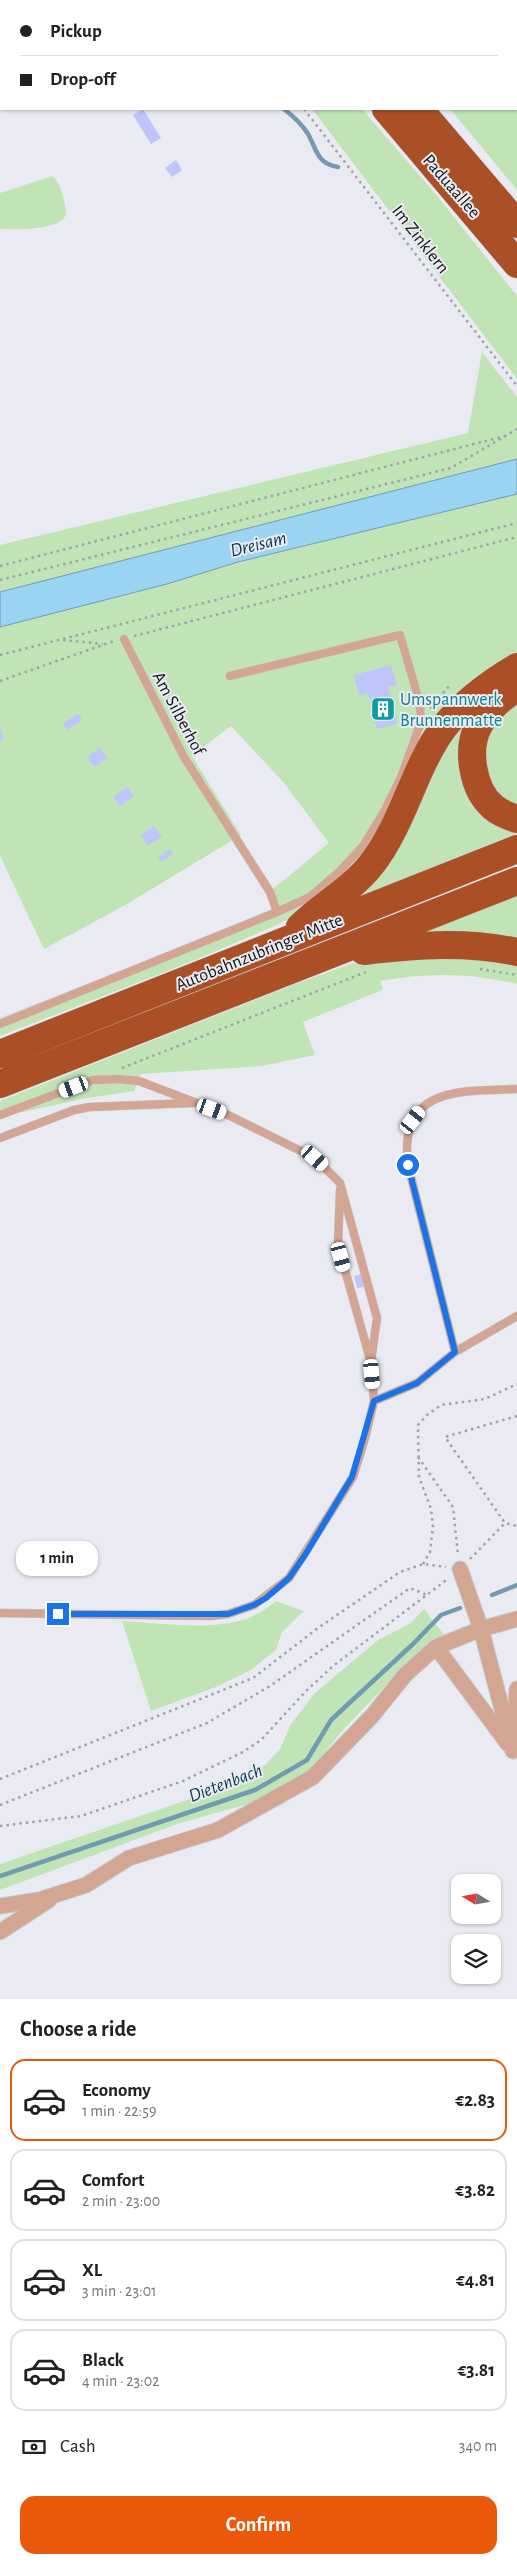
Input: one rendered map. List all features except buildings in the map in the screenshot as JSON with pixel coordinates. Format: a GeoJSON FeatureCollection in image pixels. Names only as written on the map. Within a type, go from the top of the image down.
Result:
{"type":"FeatureCollection","features":[{"type":"Feature","properties":{"kind":"highway","name":"Paduaallee"},"geometry":{"type":"LineString","coordinates":[[387,110],[517,264]]}},
{"type":"Feature","properties":{"kind":"highway","name":"Paduaallee"},"geometry":{"type":"LineString","coordinates":[[420,110],[517,224]]}},
{"type":"Feature","properties":{"kind":"highway"},"geometry":{"type":"LineString","coordinates":[[288,940],[315,913],[340,895],[371,865],[400,819],[427,757],[443,729],[463,706],[517,667]]}},
{"type":"Feature","properties":{"kind":"highway"},"geometry":{"type":"LineString","coordinates":[[517,688],[495,703],[483,718],[474,736],[472,754],[474,770],[483,795],[492,806],[517,818]]}},
{"type":"Feature","properties":{"kind":"highway","name":"Autobahnzubringer Mitte"},"geometry":{"type":"LineString","coordinates":[[0,1054],[517,849]]}},
{"type":"Feature","properties":{"kind":"highway","name":"Autobahnzubringer Mitte"},"geometry":{"type":"LineString","coordinates":[[0,1084],[517,881]]}},
{"type":"Feature","properties":{"kind":"highway"},"geometry":{"type":"LineString","coordinates":[[327,955],[432,944],[468,945],[517,952]]}},
{"type":"Feature","properties":{"kind":"street"},"geometry":{"type":"LineString","coordinates":[[460,1569],[481,1629],[513,1751]]}},
{"type":"Feature","properties":{"kind":"street"},"geometry":{"type":"LineString","coordinates":[[0,1906],[39,1900],[86,1885],[129,1858],[218,1830],[313,1777],[372,1716],[405,1675],[436,1647],[481,1629],[517,1619]]}},
{"type":"Feature","properties":{"kind":"street"},"geometry":{"type":"LineString","coordinates":[[436,1647],[513,1751]]}},
{"type":"Feature","properties":{"kind":"street"},"geometry":{"type":"LineString","coordinates":[[513,1751],[517,1689]]}},
{"type":"Feature","properties":{"kind":"street"},"geometry":{"type":"LineString","coordinates":[[0,1932],[59,1893]]}},
{"type":"Feature","properties":{"kind":"lane"},"geometry":{"type":"LineString","coordinates":[[0,1024],[310,897],[340,871],[362,846],[385,810],[401,777],[421,722],[420,704],[400,635],[230,676]]}},
{"type":"Feature","properties":{"kind":"lane","name":"Am Silberhof"},"geometry":{"type":"LineString","coordinates":[[124,639],[184,757],[270,892],[277,912]]}},
{"type":"Feature","properties":{"kind":"lane"},"geometry":{"type":"LineString","coordinates":[[0,1115],[93,1080],[118,1079],[139,1082],[228,1115],[315,1158],[340,1183],[376,1318],[370,1361]]}},
{"type":"Feature","properties":{"kind":"lane"},"geometry":{"type":"LineString","coordinates":[[455,1352],[408,1165],[406,1150],[408,1134],[413,1120],[421,1110],[442,1095],[458,1091],[517,1089]]}},
{"type":"Feature","properties":{"kind":"lane"},"geometry":{"type":"LineString","coordinates":[[0,1138],[74,1110],[90,1107],[197,1103]]}},
{"type":"Feature","properties":{"kind":"lane"},"geometry":{"type":"LineString","coordinates":[[0,1613],[211,1616],[228,1614],[254,1605],[289,1578],[352,1477],[374,1401],[370,1361],[338,1245],[340,1183]]}},
{"type":"Feature","properties":{"kind":"lane"},"geometry":{"type":"LineString","coordinates":[[374,1401],[417,1383],[455,1352],[517,1316]]}},
{"type":"Feature","properties":{"kind":"path","name":"Im Zinklern"},"geometry":{"type":"LineString","coordinates":[[305,110],[517,386]]}},
{"type":"Feature","properties":{"kind":"path"},"geometry":{"type":"LineString","coordinates":[[0,580],[451,468],[517,429]]}},
{"type":"Feature","properties":{"kind":"path"},"geometry":{"type":"LineString","coordinates":[[0,566],[517,433]]}},
{"type":"Feature","properties":{"kind":"path"},"geometry":{"type":"LineString","coordinates":[[0,655],[517,523]]}},
{"type":"Feature","properties":{"kind":"path"},"geometry":{"type":"LineString","coordinates":[[0,681],[104,644],[517,537]]}},
{"type":"Feature","properties":{"kind":"path"},"geometry":{"type":"LineString","coordinates":[[61,640],[104,644]]}},
{"type":"Feature","properties":{"kind":"path"},"geometry":{"type":"LineString","coordinates":[[421,722],[450,684]]}},
{"type":"Feature","properties":{"kind":"path"},"geometry":{"type":"LineString","coordinates":[[471,967],[517,975]]}},
{"type":"Feature","properties":{"kind":"path"},"geometry":{"type":"LineString","coordinates":[[121,1069],[368,972]]}},
{"type":"Feature","properties":{"kind":"path"},"geometry":{"type":"LineString","coordinates":[[423,1564],[430,1552],[433,1526],[431,1509],[419,1477],[417,1455],[418,1425],[441,1405],[485,1399],[517,1384]]}},
{"type":"Feature","properties":{"kind":"path"},"geometry":{"type":"LineString","coordinates":[[517,1416],[445,1437],[506,1522],[517,1526]]}},
{"type":"Feature","properties":{"kind":"path"},"geometry":{"type":"LineString","coordinates":[[417,1455],[453,1507],[460,1569]]}},
{"type":"Feature","properties":{"kind":"path"},"geometry":{"type":"LineString","coordinates":[[0,1826],[81,1816],[183,1782],[243,1752],[260,1740],[306,1691],[333,1666],[460,1569],[506,1522]]}},
{"type":"Feature","properties":{"kind":"path"},"geometry":{"type":"LineString","coordinates":[[0,1779],[253,1678],[318,1628],[400,1572],[423,1564],[460,1569]]}},
{"type":"Feature","properties":{"kind":"path"},"geometry":{"type":"LineString","coordinates":[[0,1805],[207,1722],[270,1686],[410,1588],[427,1595]]}},
{"type":"Feature","properties":{"kind":"green space"},"geometry":{"type":"Polygon","coordinates":[[[313,110],[363,110],[438,197],[517,296],[517,379],[313,110]]]}},
{"type":"Feature","properties":{"kind":"green space"},"geometry":{"type":"Polygon","coordinates":[[[451,110],[517,110],[517,190],[451,110]]]}},
{"type":"Feature","properties":{"kind":"green space"},"geometry":{"type":"Polygon","coordinates":[[[52,176],[58,183],[62,193],[66,209],[64,218],[52,225],[43,227],[0,229],[0,193],[52,176]]]}},
{"type":"Feature","properties":{"kind":"green space"},"geometry":{"type":"Polygon","coordinates":[[[482,352],[517,397],[517,459],[0,592],[0,545],[468,433],[482,352]]]}},
{"type":"Feature","properties":{"kind":"green space"},"geometry":{"type":"Polygon","coordinates":[[[517,494],[517,662],[465,697],[367,858],[318,903],[277,925],[183,965],[0,1036],[0,1018],[279,909],[272,890],[329,843],[284,783],[231,726],[192,756],[241,835],[127,904],[44,949],[0,856],[0,627],[167,584],[238,562],[517,494]]]}},
{"type":"Feature","properties":{"kind":"green space"},"geometry":{"type":"Polygon","coordinates":[[[517,694],[517,811],[502,803],[478,752],[501,704],[517,694]]]}},
{"type":"Feature","properties":{"kind":"green space"},"geometry":{"type":"Polygon","coordinates":[[[477,702],[467,743],[517,827],[517,833],[359,898],[349,894],[477,702]]]}},
{"type":"Feature","properties":{"kind":"green space"},"geometry":{"type":"Polygon","coordinates":[[[517,893],[517,946],[409,935],[517,893]]]}},
{"type":"Feature","properties":{"kind":"green space"},"geometry":{"type":"Polygon","coordinates":[[[385,955],[517,959],[517,984],[500,980],[449,975],[415,976],[380,981],[383,988],[380,991],[303,1022],[315,1055],[262,1066],[141,1074],[134,1091],[82,1099],[0,1117],[0,1101],[298,983],[364,959],[385,955]]]}},
{"type":"Feature","properties":{"kind":"green space"},"geometry":{"type":"Polygon","coordinates":[[[276,1601],[304,1611],[282,1632],[276,1650],[251,1670],[216,1687],[151,1711],[122,1621],[216,1625],[246,1619],[276,1601]]]}},
{"type":"Feature","properties":{"kind":"green space"},"geometry":{"type":"Polygon","coordinates":[[[424,1609],[445,1636],[416,1654],[341,1732],[306,1776],[262,1800],[177,1824],[0,1890],[0,1864],[219,1789],[242,1780],[265,1765],[280,1749],[291,1724],[315,1693],[378,1640],[411,1623],[424,1609]]]}},
{"type":"Feature","properties":{"kind":"water","name":"Dreisam"},"geometry":{"type":"Polygon","coordinates":[[[517,459],[517,494],[238,562],[167,584],[0,627],[0,592],[517,459]]]}},
{"type":"Feature","properties":{"kind":"waterway"},"geometry":{"type":"LineString","coordinates":[[285,110],[306,130],[318,155],[326,163],[338,167]]}},
{"type":"Feature","properties":{"kind":"waterway","name":"Dietenbach"},"geometry":{"type":"LineString","coordinates":[[492,1595],[517,1585]]}},
{"type":"Feature","properties":{"kind":"waterway","name":"Dietenbach"},"geometry":{"type":"LineString","coordinates":[[0,1876],[255,1790],[307,1760],[331,1720],[413,1644],[441,1615],[460,1608]]}},
{"type":"Feature","properties":{"kind":"place","name":"Umspannwerk Brunnenmatte"},"geometry":{"type":"Point","coordinates":[383,709]}},
{"type":"Feature","properties":{"kind":"route"},"geometry":{"type":"LineString","coordinates":[[58,1614],[211,1616],[228,1614],[241,1611],[266,1598],[289,1578],[352,1477],[365,1438],[374,1401],[417,1383],[455,1352],[408,1165]]}}]}
